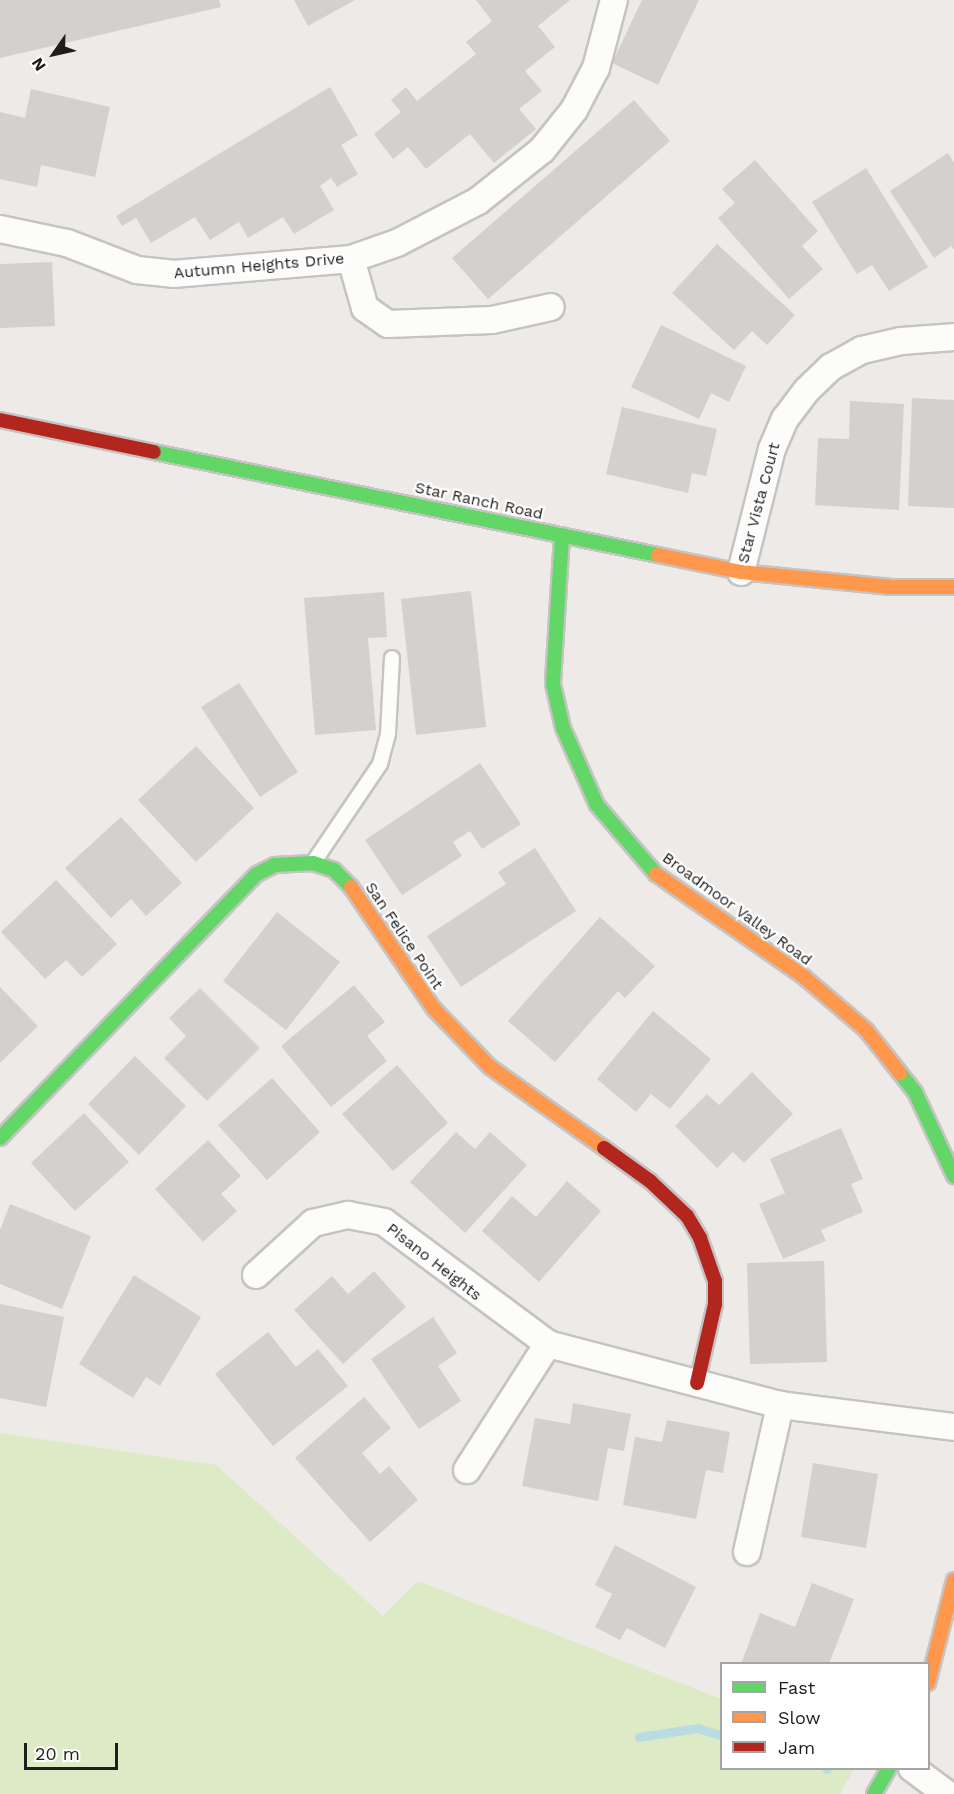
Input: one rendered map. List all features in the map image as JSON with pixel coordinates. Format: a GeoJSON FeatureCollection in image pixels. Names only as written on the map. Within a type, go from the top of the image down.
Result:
{"type":"FeatureCollection","features":[{"type":"Feature","properties":{"kind":"street","name":"Autumn Heights Drive"},"geometry":{"type":"LineString","coordinates":[[0,229],[48,238],[102,260],[155,272],[218,272],[351,259],[440,223],[478,201],[542,150],[574,110],[596,68],[614,0]]}},
{"type":"Feature","properties":{"kind":"street"},"geometry":{"type":"LineString","coordinates":[[351,259],[365,308],[388,324],[492,320],[551,308]]}},
{"type":"Feature","properties":{"kind":"street","name":"Star Vista Court"},"geometry":{"type":"LineString","coordinates":[[741,572],[772,448],[785,418],[807,390],[831,367],[862,350],[901,341],[954,338]]}},
{"type":"Feature","properties":{"kind":"street","name":"Star Ranch Road"},"geometry":{"type":"LineString","coordinates":[[0,420],[741,572],[879,586],[954,587]]}},
{"type":"Feature","properties":{"kind":"street","name":"Broadmoor Valley Road"},"geometry":{"type":"LineString","coordinates":[[562,535],[553,684],[567,739],[597,806],[618,835],[661,879],[804,977],[866,1030],[915,1092],[954,1176]]}},
{"type":"Feature","properties":{"kind":"street","name":"San Felice Point"},"geometry":{"type":"LineString","coordinates":[[0,1138],[257,874],[275,865],[313,863],[334,870],[348,883],[434,1009],[490,1067],[651,1181],[687,1216],[700,1238],[715,1281],[715,1304],[697,1383]]}},
{"type":"Feature","properties":{"kind":"street","name":"Pisano Heights"},"geometry":{"type":"LineString","coordinates":[[256,1275],[313,1223],[348,1215],[384,1222],[548,1344],[780,1405],[954,1427]]}},
{"type":"Feature","properties":{"kind":"street"},"geometry":{"type":"LineString","coordinates":[[467,1470],[548,1344]]}},
{"type":"Feature","properties":{"kind":"street"},"geometry":{"type":"LineString","coordinates":[[747,1552],[780,1405]]}},
{"type":"Feature","properties":{"kind":"street"},"geometry":{"type":"LineString","coordinates":[[930,1675],[954,1580]]}},
{"type":"Feature","properties":{"kind":"street"},"geometry":{"type":"LineString","coordinates":[[874,1794],[889,1770]]}},
{"type":"Feature","properties":{"kind":"street"},"geometry":{"type":"LineString","coordinates":[[915,1770],[947,1794]]}},
{"type":"Feature","properties":{"kind":"lane"},"geometry":{"type":"LineString","coordinates":[[313,863],[380,764],[388,734],[392,658]]}},
{"type":"Feature","properties":{"kind":"green space"},"geometry":{"type":"Polygon","coordinates":[[[0,1433],[216,1465],[383,1616],[418,1581],[720,1699],[720,1770],[853,1770],[840,1794],[0,1794],[0,1433]]]}},
{"type":"Feature","properties":{"kind":"building"},"geometry":{"type":"Polygon","coordinates":[[[0,0],[219,0],[221,7],[0,58],[0,0]]]}},
{"type":"Feature","properties":{"kind":"building"},"geometry":{"type":"Polygon","coordinates":[[[294,0],[355,0],[308,26],[294,0]]]}},
{"type":"Feature","properties":{"kind":"building"},"geometry":{"type":"Polygon","coordinates":[[[476,0],[570,0],[538,26],[555,47],[525,71],[542,91],[519,109],[536,129],[494,163],[470,134],[426,169],[408,147],[393,159],[374,134],[401,112],[391,100],[406,87],[417,101],[476,54],[466,42],[492,21],[476,0]]]}},
{"type":"Feature","properties":{"kind":"building"},"geometry":{"type":"Polygon","coordinates":[[[642,0],[699,0],[658,85],[612,63],[642,0]]]}},
{"type":"Feature","properties":{"kind":"building"},"geometry":{"type":"Polygon","coordinates":[[[330,87],[358,135],[341,145],[358,174],[337,187],[331,178],[320,186],[334,210],[294,234],[283,217],[248,238],[239,222],[210,240],[195,217],[151,243],[136,218],[122,226],[116,216],[330,87]]]}},
{"type":"Feature","properties":{"kind":"building"},"geometry":{"type":"Polygon","coordinates":[[[31,89],[110,107],[95,177],[41,165],[37,187],[0,179],[0,112],[25,118],[31,89]]]}},
{"type":"Feature","properties":{"kind":"building"},"geometry":{"type":"Polygon","coordinates":[[[634,100],[670,141],[488,299],[452,258],[634,100]]]}},
{"type":"Feature","properties":{"kind":"building"},"geometry":{"type":"Polygon","coordinates":[[[948,153],[954,163],[954,250],[951,246],[934,258],[890,191],[948,153]]]}},
{"type":"Feature","properties":{"kind":"building"},"geometry":{"type":"Polygon","coordinates":[[[755,160],[818,231],[802,246],[823,269],[789,299],[718,218],[735,203],[722,189],[755,160]]]}},
{"type":"Feature","properties":{"kind":"building"},"geometry":{"type":"Polygon","coordinates":[[[866,168],[928,267],[889,291],[872,265],[857,274],[812,202],[866,168]]]}},
{"type":"Feature","properties":{"kind":"building"},"geometry":{"type":"Polygon","coordinates":[[[717,244],[795,315],[767,345],[752,331],[734,350],[672,293],[717,244]]]}},
{"type":"Feature","properties":{"kind":"building"},"geometry":{"type":"Polygon","coordinates":[[[52,262],[55,326],[0,328],[0,264],[52,262]]]}},
{"type":"Feature","properties":{"kind":"building"},"geometry":{"type":"Polygon","coordinates":[[[661,325],[746,366],[729,402],[711,393],[699,419],[631,387],[661,325]]]}},
{"type":"Feature","properties":{"kind":"building"},"geometry":{"type":"Polygon","coordinates":[[[912,398],[954,400],[954,508],[908,506],[912,398]]]}},
{"type":"Feature","properties":{"kind":"building"},"geometry":{"type":"Polygon","coordinates":[[[850,401],[904,404],[899,510],[815,505],[818,438],[849,439],[850,401]]]}},
{"type":"Feature","properties":{"kind":"building"},"geometry":{"type":"Polygon","coordinates":[[[622,407],[717,429],[706,476],[692,473],[688,493],[606,474],[622,407]]]}},
{"type":"Feature","properties":{"kind":"building"},"geometry":{"type":"Polygon","coordinates":[[[471,591],[486,727],[416,735],[401,599],[471,591]]]}},
{"type":"Feature","properties":{"kind":"building"},"geometry":{"type":"Polygon","coordinates":[[[384,592],[387,637],[368,638],[376,730],[315,735],[304,598],[384,592]]]}},
{"type":"Feature","properties":{"kind":"building"},"geometry":{"type":"Polygon","coordinates":[[[239,683],[298,772],[260,797],[201,707],[239,683]]]}},
{"type":"Feature","properties":{"kind":"building"},"geometry":{"type":"Polygon","coordinates":[[[196,746],[254,808],[196,862],[138,800],[196,746]]]}},
{"type":"Feature","properties":{"kind":"building"},"geometry":{"type":"Polygon","coordinates":[[[480,763],[521,824],[482,849],[470,831],[453,842],[462,856],[402,895],[365,840],[480,763]]]}},
{"type":"Feature","properties":{"kind":"building"},"geometry":{"type":"Polygon","coordinates":[[[121,817],[182,883],[146,916],[131,899],[111,918],[65,868],[121,817]]]}},
{"type":"Feature","properties":{"kind":"building"},"geometry":{"type":"Polygon","coordinates":[[[535,848],[576,911],[461,987],[427,936],[506,884],[498,872],[535,848]]]}},
{"type":"Feature","properties":{"kind":"building"},"geometry":{"type":"Polygon","coordinates":[[[56,880],[117,944],[82,977],[66,960],[45,979],[1,932],[56,880]]]}},
{"type":"Feature","properties":{"kind":"building"},"geometry":{"type":"Polygon","coordinates":[[[277,912],[340,962],[286,1030],[223,981],[277,912]]]}},
{"type":"Feature","properties":{"kind":"building"},"geometry":{"type":"Polygon","coordinates":[[[600,917],[655,966],[625,998],[618,991],[555,1062],[508,1021],[600,917]]]}},
{"type":"Feature","properties":{"kind":"building"},"geometry":{"type":"Polygon","coordinates":[[[354,985],[385,1022],[367,1036],[387,1061],[331,1107],[281,1046],[354,985]]]}},
{"type":"Feature","properties":{"kind":"building"},"geometry":{"type":"Polygon","coordinates":[[[0,987],[38,1026],[0,1063],[0,987]]]}},
{"type":"Feature","properties":{"kind":"building"},"geometry":{"type":"Polygon","coordinates":[[[200,988],[260,1048],[207,1101],[164,1058],[186,1036],[169,1018],[200,988]]]}},
{"type":"Feature","properties":{"kind":"building"},"geometry":{"type":"Polygon","coordinates":[[[653,1011],[711,1059],[670,1109],[651,1094],[636,1112],[597,1079],[653,1011]]]}},
{"type":"Feature","properties":{"kind":"building"},"geometry":{"type":"Polygon","coordinates":[[[135,1056],[186,1106],[139,1155],[88,1104],[135,1056]]]}},
{"type":"Feature","properties":{"kind":"building"},"geometry":{"type":"Polygon","coordinates":[[[397,1065],[448,1123],[393,1171],[342,1114],[397,1065]]]}},
{"type":"Feature","properties":{"kind":"building"},"geometry":{"type":"Polygon","coordinates":[[[752,1072],[793,1114],[744,1163],[733,1152],[717,1168],[675,1126],[707,1094],[719,1105],[752,1072]]]}},
{"type":"Feature","properties":{"kind":"building"},"geometry":{"type":"Polygon","coordinates":[[[272,1078],[320,1132],[267,1180],[218,1125],[272,1078]]]}},
{"type":"Feature","properties":{"kind":"building"},"geometry":{"type":"Polygon","coordinates":[[[84,1113],[129,1162],[75,1211],[31,1163],[84,1113]]]}},
{"type":"Feature","properties":{"kind":"building"},"geometry":{"type":"Polygon","coordinates":[[[841,1128],[863,1179],[851,1184],[863,1212],[821,1230],[826,1241],[783,1259],[759,1204],[785,1193],[770,1159],[841,1128]]]}},
{"type":"Feature","properties":{"kind":"building"},"geometry":{"type":"Polygon","coordinates":[[[456,1132],[475,1149],[490,1132],[527,1165],[465,1233],[410,1182],[456,1132]]]}},
{"type":"Feature","properties":{"kind":"building"},"geometry":{"type":"Polygon","coordinates":[[[208,1140],[241,1176],[221,1194],[237,1211],[203,1242],[155,1189],[208,1140]]]}},
{"type":"Feature","properties":{"kind":"building"},"geometry":{"type":"Polygon","coordinates":[[[567,1181],[601,1211],[539,1282],[482,1231],[512,1196],[536,1217],[567,1181]]]}},
{"type":"Feature","properties":{"kind":"building"},"geometry":{"type":"Polygon","coordinates":[[[10,1204],[91,1236],[62,1309],[0,1284],[0,1230],[10,1204]]]}},
{"type":"Feature","properties":{"kind":"building"},"geometry":{"type":"Polygon","coordinates":[[[824,1261],[827,1362],[750,1364],[747,1263],[824,1261]]]}},
{"type":"Feature","properties":{"kind":"building"},"geometry":{"type":"Polygon","coordinates":[[[374,1271],[406,1307],[343,1364],[294,1310],[332,1276],[348,1294],[374,1271]]]}},
{"type":"Feature","properties":{"kind":"building"},"geometry":{"type":"Polygon","coordinates":[[[134,1275],[201,1317],[160,1386],[146,1377],[133,1398],[79,1364],[134,1275]]]}},
{"type":"Feature","properties":{"kind":"building"},"geometry":{"type":"Polygon","coordinates":[[[0,1304],[64,1317],[46,1407],[0,1398],[0,1304]]]}},
{"type":"Feature","properties":{"kind":"building"},"geometry":{"type":"Polygon","coordinates":[[[433,1317],[457,1353],[438,1366],[461,1401],[419,1429],[371,1359],[433,1317]]]}},
{"type":"Feature","properties":{"kind":"building"},"geometry":{"type":"Polygon","coordinates":[[[268,1332],[296,1367],[318,1349],[348,1386],[273,1446],[215,1374],[268,1332]]]}},
{"type":"Feature","properties":{"kind":"building"},"geometry":{"type":"Polygon","coordinates":[[[364,1397],[391,1428],[362,1453],[380,1474],[389,1466],[418,1500],[370,1542],[295,1458],[364,1397]]]}},
{"type":"Feature","properties":{"kind":"building"},"geometry":{"type":"Polygon","coordinates":[[[573,1403],[631,1414],[624,1451],[608,1448],[598,1501],[522,1486],[535,1418],[570,1424],[573,1403]]]}},
{"type":"Feature","properties":{"kind":"building"},"geometry":{"type":"Polygon","coordinates":[[[667,1420],[730,1432],[723,1473],[706,1470],[696,1519],[623,1505],[635,1437],[662,1442],[667,1420]]]}},
{"type":"Feature","properties":{"kind":"building"},"geometry":{"type":"Polygon","coordinates":[[[813,1463],[878,1474],[866,1548],[801,1537],[813,1463]]]}},
{"type":"Feature","properties":{"kind":"building"},"geometry":{"type":"Polygon","coordinates":[[[615,1545],[696,1587],[665,1648],[627,1628],[620,1640],[595,1627],[612,1594],[595,1585],[615,1545]]]}},
{"type":"Feature","properties":{"kind":"building"},"geometry":{"type":"Polygon","coordinates":[[[812,1583],[854,1599],[830,1662],[742,1662],[760,1613],[795,1627],[812,1583]]]}},
{"type":"Feature","properties":{"kind":"waterway"},"geometry":{"type":"LineString","coordinates":[[639,1737],[698,1728],[720,1735]]}},
{"type":"Feature","properties":{"kind":"traffic: fast"},"geometry":{"type":"LineString","coordinates":[[154,452],[658,555]]}},
{"type":"Feature","properties":{"kind":"traffic: fast"},"geometry":{"type":"LineString","coordinates":[[562,535],[553,684],[563,728],[597,805],[656,874]]}},
{"type":"Feature","properties":{"kind":"traffic: fast"},"geometry":{"type":"LineString","coordinates":[[0,1138],[257,874],[275,865],[313,863],[334,870],[351,887]]}},
{"type":"Feature","properties":{"kind":"traffic: fast"},"geometry":{"type":"LineString","coordinates":[[900,1073],[915,1092],[954,1176]]}},
{"type":"Feature","properties":{"kind":"traffic: fast"},"geometry":{"type":"LineString","coordinates":[[874,1794],[888,1770]]}},
{"type":"Feature","properties":{"kind":"traffic: slow"},"geometry":{"type":"LineString","coordinates":[[658,555],[741,572],[891,587],[954,587]]}},
{"type":"Feature","properties":{"kind":"traffic: slow"},"geometry":{"type":"LineString","coordinates":[[656,874],[804,977],[866,1030],[900,1073]]}},
{"type":"Feature","properties":{"kind":"traffic: slow"},"geometry":{"type":"LineString","coordinates":[[351,887],[434,1009],[490,1067],[604,1148]]}},
{"type":"Feature","properties":{"kind":"traffic: slow"},"geometry":{"type":"LineString","coordinates":[[930,1675],[954,1580]]}},
{"type":"Feature","properties":{"kind":"traffic: jam"},"geometry":{"type":"LineString","coordinates":[[0,420],[154,452]]}},
{"type":"Feature","properties":{"kind":"traffic: jam"},"geometry":{"type":"LineString","coordinates":[[604,1148],[650,1181],[687,1216],[700,1238],[715,1281],[715,1304],[697,1383]]}}]}
